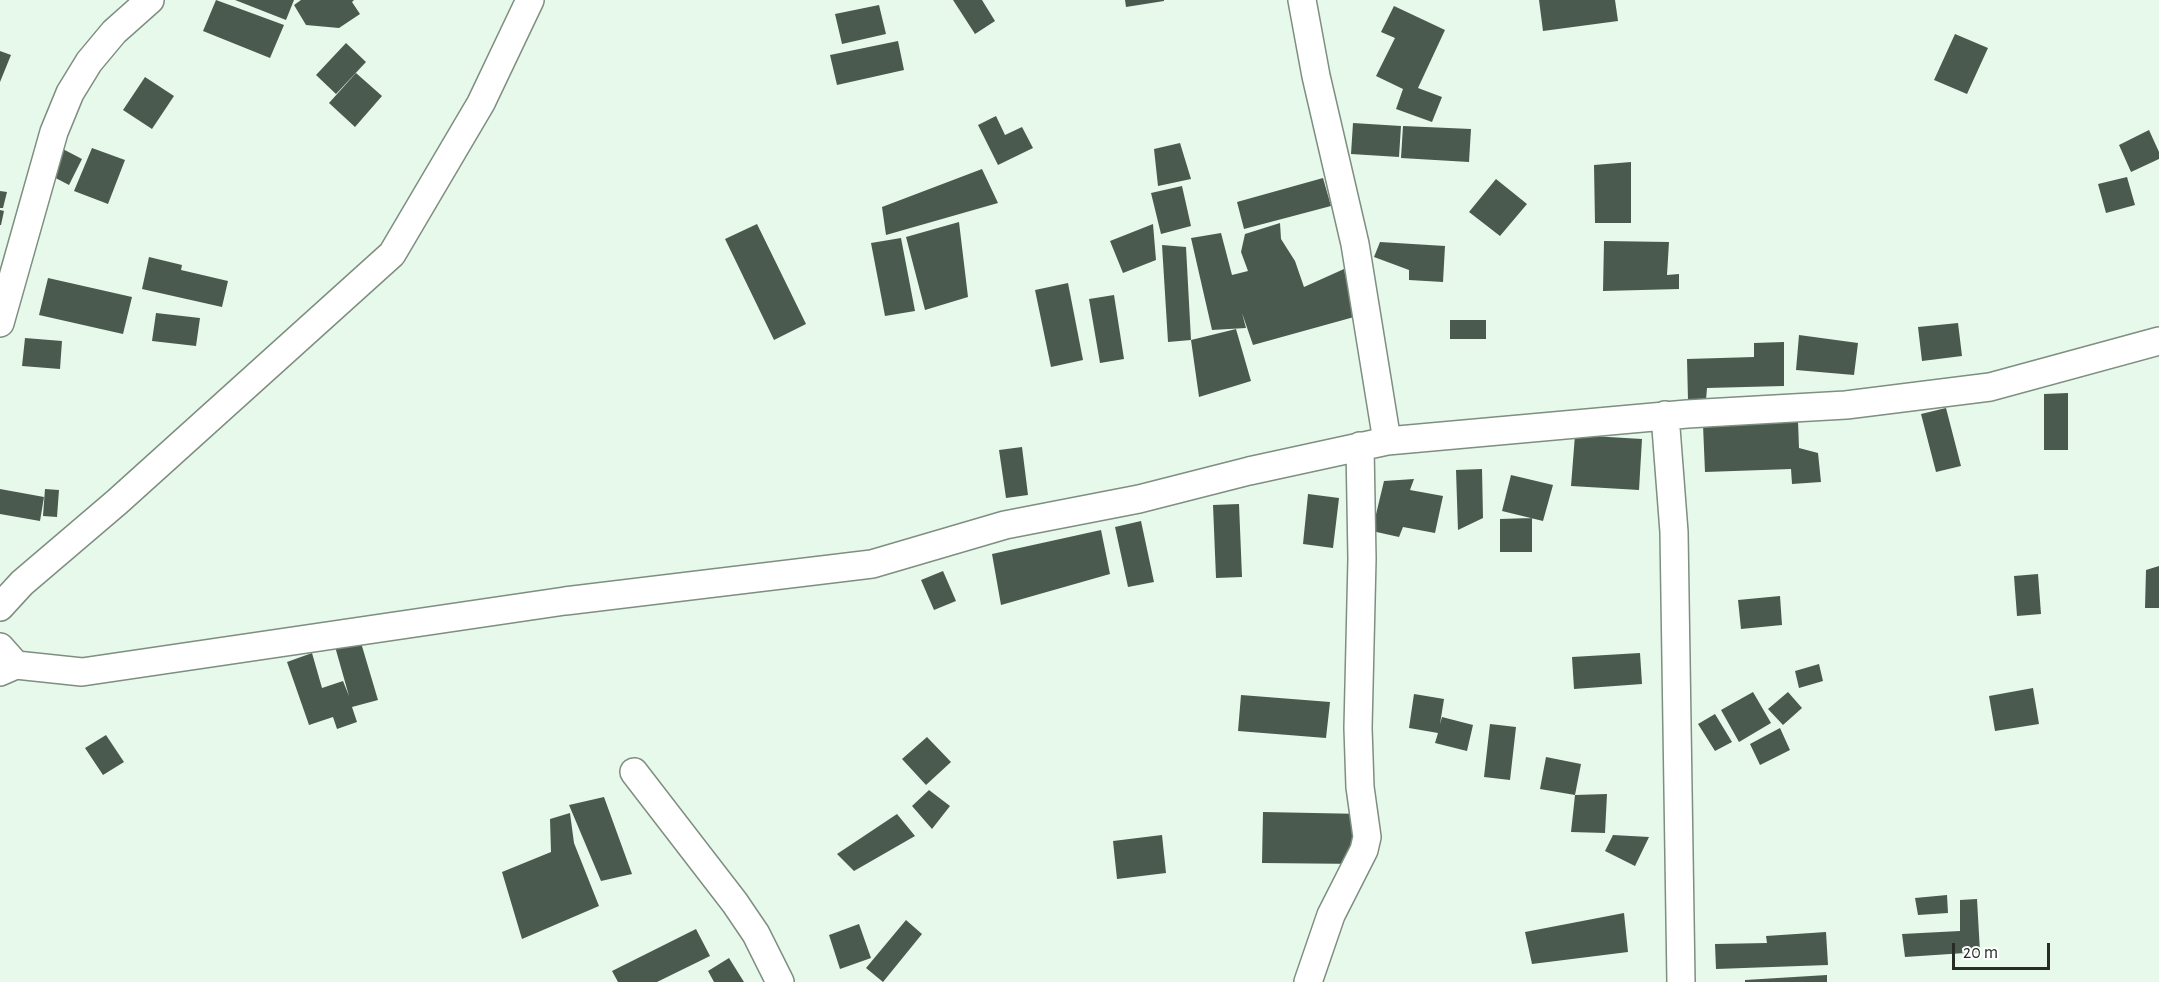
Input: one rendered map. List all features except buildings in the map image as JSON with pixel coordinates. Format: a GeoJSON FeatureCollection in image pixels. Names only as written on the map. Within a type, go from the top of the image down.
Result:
{"type":"FeatureCollection","features":[{"type":"Feature","properties":{"kind":"street"},"geometry":{"type":"LineString","coordinates":[[0,607],[22,583],[117,502],[392,254],[481,103],[530,0]]}},
{"type":"Feature","properties":{"kind":"street"},"geometry":{"type":"LineString","coordinates":[[1302,0],[1316,76],[1355,244],[1387,441]]}},
{"type":"Feature","properties":{"kind":"street"},"geometry":{"type":"LineString","coordinates":[[0,323],[54,132],[70,93],[89,62],[135,4]]}},
{"type":"Feature","properties":{"kind":"street"},"geometry":{"type":"LineString","coordinates":[[5,661],[82,672],[565,600],[872,564],[1005,525],[1139,499],[1387,441],[1665,415],[1846,405],[1990,387],[2159,341]]}},
{"type":"Feature","properties":{"kind":"street"},"geometry":{"type":"LineString","coordinates":[[1665,415],[1674,532],[1681,982]]}},
{"type":"Feature","properties":{"kind":"street"},"geometry":{"type":"LineString","coordinates":[[1308,982],[1331,915],[1364,850],[1367,837],[1360,787],[1358,728],[1362,559],[1360,446]]}},
{"type":"Feature","properties":{"kind":"street"},"geometry":{"type":"LineString","coordinates":[[634,772],[735,903],[756,934],[780,982]]}}]}
